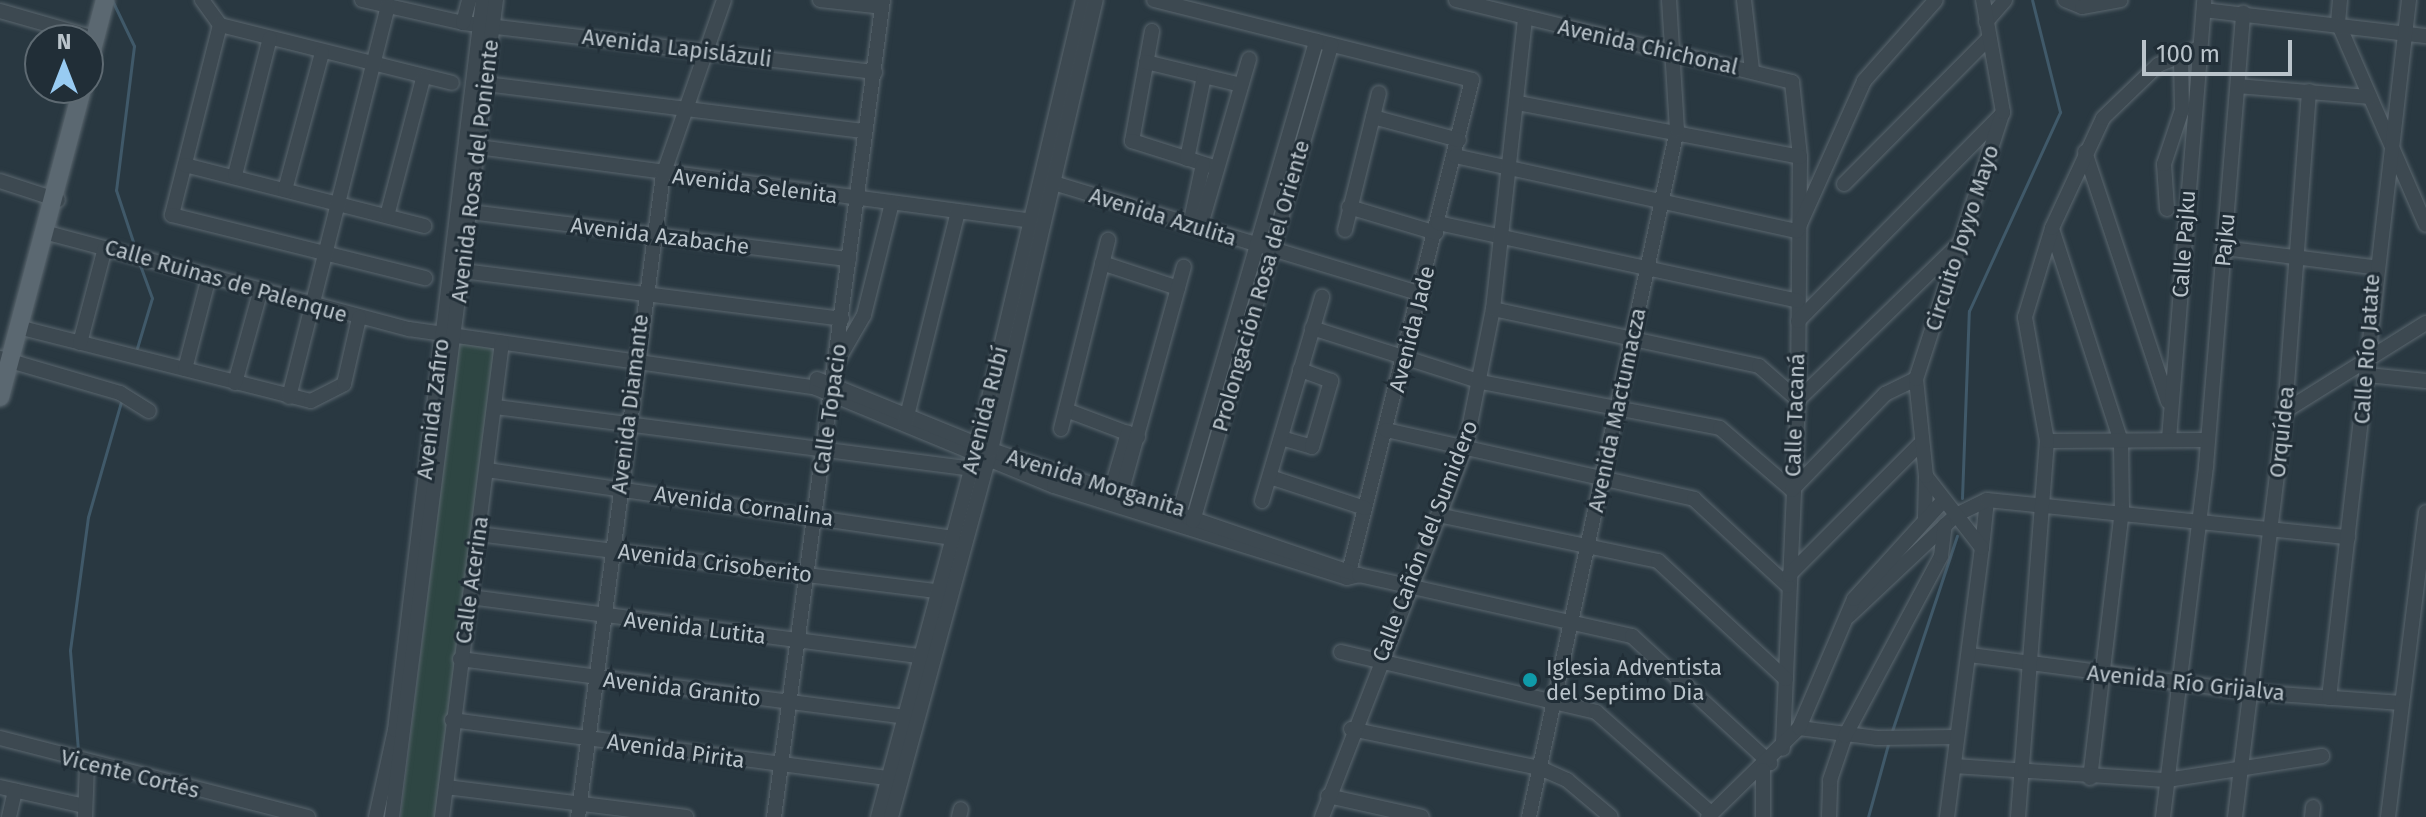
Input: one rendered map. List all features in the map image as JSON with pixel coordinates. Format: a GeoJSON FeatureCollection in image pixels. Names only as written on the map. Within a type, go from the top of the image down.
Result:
{"type":"FeatureCollection","features":[{"type":"Feature","properties":{"kind":"main road"},"geometry":{"type":"LineString","coordinates":[[90,24],[94,0]]}},
{"type":"Feature","properties":{"kind":"main road"},"geometry":{"type":"LineString","coordinates":[[94,24],[105,0]]}},
{"type":"Feature","properties":{"kind":"main road"},"geometry":{"type":"LineString","coordinates":[[0,397],[6,358],[68,104]]}},
{"type":"Feature","properties":{"kind":"main road"},"geometry":{"type":"LineString","coordinates":[[6,358],[21,328],[47,232],[48,194],[77,104]]}},
{"type":"Feature","properties":{"kind":"street"},"geometry":{"type":"LineString","coordinates":[[202,0],[220,25],[423,79],[452,83]]}},
{"type":"Feature","properties":{"kind":"street","name":"Avenida Lapislázuli"},"geometry":{"type":"LineString","coordinates":[[362,0],[463,23],[875,72]]}},
{"type":"Feature","properties":{"kind":"street"},"geometry":{"type":"LineString","coordinates":[[463,23],[469,0]]}},
{"type":"Feature","properties":{"kind":"street","name":"Avenida Zafiro"},"geometry":{"type":"LineString","coordinates":[[376,817],[420,572],[480,83],[486,25],[483,0]]}},
{"type":"Feature","properties":{"kind":"street","name":"Avenida Rosa del Poniente"},"geometry":{"type":"LineString","coordinates":[[486,25],[496,0]]}},
{"type":"Feature","properties":{"kind":"street","name":"Avenida Diamante"},"geometry":{"type":"LineString","coordinates":[[579,810],[629,427],[634,356],[652,236],[663,175],[724,0]]}},
{"type":"Feature","properties":{"kind":"street"},"geometry":{"type":"LineString","coordinates":[[820,0],[883,4]]}},
{"type":"Feature","properties":{"kind":"street","name":"Avenida Rubí"},"geometry":{"type":"LineString","coordinates":[[1013,328],[1033,221],[1048,182],[1083,0]]}},
{"type":"Feature","properties":{"kind":"street","name":"Avenida Rubí"},"geometry":{"type":"LineString","coordinates":[[878,817],[895,779],[945,592],[1096,0]]}},
{"type":"Feature","properties":{"kind":"street"},"geometry":{"type":"LineString","coordinates":[[1154,0],[1331,45]]}},
{"type":"Feature","properties":{"kind":"street","name":"Avenida Chichonal"},"geometry":{"type":"LineString","coordinates":[[1456,0],[1792,82]]}},
{"type":"Feature","properties":{"kind":"street","name":"Avenida Mactumacza"},"geometry":{"type":"LineString","coordinates":[[1529,817],[1677,130],[1675,52],[1669,0]]}},
{"type":"Feature","properties":{"kind":"street"},"geometry":{"type":"LineString","coordinates":[[1744,0],[1752,70]]}},
{"type":"Feature","properties":{"kind":"street"},"geometry":{"type":"LineString","coordinates":[[1455,156],[1662,198],[1797,231],[1812,212],[1864,81],[1920,7],[1936,0]]}},
{"type":"Feature","properties":{"kind":"street","name":"Circuito Joyyo Mayo"},"geometry":{"type":"LineString","coordinates":[[1925,518],[1926,476],[1919,445],[1916,379],[2003,112],[1983,0]]}},
{"type":"Feature","properties":{"kind":"street"},"geometry":{"type":"LineString","coordinates":[[1986,22],[2005,0]]}},
{"type":"Feature","properties":{"kind":"street"},"geometry":{"type":"LineString","coordinates":[[2065,0],[2082,7],[2120,0]]}},
{"type":"Feature","properties":{"kind":"street"},"geometry":{"type":"LineString","coordinates":[[2340,0],[2338,23],[2426,225]]}},
{"type":"Feature","properties":{"kind":"street","name":"Calle Río Jatate"},"geometry":{"type":"LineString","coordinates":[[2329,698],[2368,368],[2373,267],[2409,0]]}},
{"type":"Feature","properties":{"kind":"street","name":"Calle Topacio"},"geometry":{"type":"LineString","coordinates":[[774,817],[806,574],[835,389],[856,198],[883,4]]}},
{"type":"Feature","properties":{"kind":"street"},"geometry":{"type":"LineString","coordinates":[[2204,5],[2243,13],[2426,36]]}},
{"type":"Feature","properties":{"kind":"street","name":"Calle Pajku"},"geometry":{"type":"LineString","coordinates":[[2169,439],[2204,5]]}},
{"type":"Feature","properties":{"kind":"street"},"geometry":{"type":"LineString","coordinates":[[289,397],[336,202],[388,7]]}},
{"type":"Feature","properties":{"kind":"street"},"geometry":{"type":"LineString","coordinates":[[0,11],[44,24]]}},
{"type":"Feature","properties":{"kind":"street","name":"Pajku"},"geometry":{"type":"LineString","coordinates":[[2163,817],[2206,466],[2243,13]]}},
{"type":"Feature","properties":{"kind":"street","name":"Calle Cañón del Sumidero"},"geometry":{"type":"LineString","coordinates":[[1322,817],[1351,729],[1465,449],[1481,382],[1493,309],[1525,19]]}},
{"type":"Feature","properties":{"kind":"street"},"geometry":{"type":"LineString","coordinates":[[220,25],[172,215],[425,278]]}},
{"type":"Feature","properties":{"kind":"street"},"geometry":{"type":"LineString","coordinates":[[1152,31],[1132,141],[1210,166]]}},
{"type":"Feature","properties":{"kind":"street"},"geometry":{"type":"LineString","coordinates":[[235,175],[270,38]]}},
{"type":"Feature","properties":{"kind":"street"},"geometry":{"type":"LineString","coordinates":[[1844,184],[1989,38]]}},
{"type":"Feature","properties":{"kind":"street","name":"Prolongación Rosa del Oriente"},"geometry":{"type":"LineString","coordinates":[[1186,518],[1264,248],[1316,41]]}},
{"type":"Feature","properties":{"kind":"street","name":"Prolongación Rosa del Oriente"},"geometry":{"type":"LineString","coordinates":[[1264,248],[1331,45]]}},
{"type":"Feature","properties":{"kind":"street","name":"Avenida Jade"},"geometry":{"type":"LineString","coordinates":[[1331,45],[1472,80],[1405,360],[1365,508],[1352,573]]}},
{"type":"Feature","properties":{"kind":"street"},"geometry":{"type":"LineString","coordinates":[[2018,817],[2045,501],[2047,441],[2025,317],[2052,228],[2085,152],[2114,106],[2158,65],[2199,48]]}},
{"type":"Feature","properties":{"kind":"street"},"geometry":{"type":"LineString","coordinates":[[285,190],[322,53]]}},
{"type":"Feature","properties":{"kind":"street"},"geometry":{"type":"LineString","coordinates":[[2167,209],[2165,154],[2182,110],[2181,56]]}},
{"type":"Feature","properties":{"kind":"street"},"geometry":{"type":"LineString","coordinates":[[1195,227],[1210,166],[1249,59]]}},
{"type":"Feature","properties":{"kind":"street"},"geometry":{"type":"LineString","coordinates":[[1146,62],[1241,85]]}},
{"type":"Feature","properties":{"kind":"street"},"geometry":{"type":"LineString","coordinates":[[1187,159],[1204,76]]}},
{"type":"Feature","properties":{"kind":"street"},"geometry":{"type":"LineString","coordinates":[[387,216],[423,79]]}},
{"type":"Feature","properties":{"kind":"street","name":"Calle Tacaná"},"geometry":{"type":"LineString","coordinates":[[1783,749],[1798,400],[1800,157],[1792,82]]}},
{"type":"Feature","properties":{"kind":"street"},"geometry":{"type":"LineString","coordinates":[[480,83],[865,131]]}},
{"type":"Feature","properties":{"kind":"street","name":"Avenida Rosa del Poniente"},"geometry":{"type":"LineString","coordinates":[[448,336],[463,271],[478,147],[480,83]]}},
{"type":"Feature","properties":{"kind":"street"},"geometry":{"type":"LineString","coordinates":[[2238,86],[2370,97]]}},
{"type":"Feature","properties":{"kind":"street","name":"Orquídea"},"geometry":{"type":"LineString","coordinates":[[2235,817],[2285,411],[2309,91]]}},
{"type":"Feature","properties":{"kind":"street"},"geometry":{"type":"LineString","coordinates":[[1345,230],[1379,93]]}},
{"type":"Feature","properties":{"kind":"street"},"geometry":{"type":"LineString","coordinates":[[1518,103],[1677,130],[1800,157]]}},
{"type":"Feature","properties":{"kind":"street"},"geometry":{"type":"LineString","coordinates":[[1798,321],[2003,112]]}},
{"type":"Feature","properties":{"kind":"street"},"geometry":{"type":"LineString","coordinates":[[1373,117],[1459,140]]}},
{"type":"Feature","properties":{"kind":"street","name":"Avenida Selenita"},"geometry":{"type":"LineString","coordinates":[[478,147],[663,175],[1033,221]]}},
{"type":"Feature","properties":{"kind":"street"},"geometry":{"type":"LineString","coordinates":[[2085,152],[2171,410]]}},
{"type":"Feature","properties":{"kind":"street"},"geometry":{"type":"LineString","coordinates":[[185,165],[235,175],[424,226]]}},
{"type":"Feature","properties":{"kind":"street"},"geometry":{"type":"LineString","coordinates":[[0,181],[48,194]]}},
{"type":"Feature","properties":{"kind":"street","name":"Avenida Azulita"},"geometry":{"type":"LineString","coordinates":[[1048,182],[1421,294]]}},
{"type":"Feature","properties":{"kind":"street"},"geometry":{"type":"LineString","coordinates":[[838,360],[864,315],[892,203]]}},
{"type":"Feature","properties":{"kind":"street"},"geometry":{"type":"LineString","coordinates":[[1349,207],[1647,273],[1798,301]]}},
{"type":"Feature","properties":{"kind":"street"},"geometry":{"type":"LineString","coordinates":[[906,421],[958,211]]}},
{"type":"Feature","properties":{"kind":"street","name":"Avenida Azabache"},"geometry":{"type":"LineString","coordinates":[[470,212],[849,259]]}},
{"type":"Feature","properties":{"kind":"street"},"geometry":{"type":"LineString","coordinates":[[2052,228],[2121,441],[2122,510],[2100,674],[2090,778]]}},
{"type":"Feature","properties":{"kind":"street","name":"Calle Ruinas de Palenque"},"geometry":{"type":"LineString","coordinates":[[47,232],[260,293],[409,329],[502,343],[634,356]]}},
{"type":"Feature","properties":{"kind":"street"},"geometry":{"type":"LineString","coordinates":[[1493,309],[1759,366],[1798,400],[1963,239]]}},
{"type":"Feature","properties":{"kind":"street"},"geometry":{"type":"LineString","coordinates":[[1061,429],[1108,240]]}},
{"type":"Feature","properties":{"kind":"street"},"geometry":{"type":"LineString","coordinates":[[80,343],[105,248]]}},
{"type":"Feature","properties":{"kind":"street"},"geometry":{"type":"LineString","coordinates":[[2224,248],[2373,267]]}},
{"type":"Feature","properties":{"kind":"street"},"geometry":{"type":"LineString","coordinates":[[1102,263],[1178,288]]}},
{"type":"Feature","properties":{"kind":"street"},"geometry":{"type":"LineString","coordinates":[[1114,497],[1184,267]]}},
{"type":"Feature","properties":{"kind":"street"},"geometry":{"type":"LineString","coordinates":[[463,271],[842,319]]}},
{"type":"Feature","properties":{"kind":"street"},"geometry":{"type":"LineString","coordinates":[[185,369],[209,277]]}},
{"type":"Feature","properties":{"kind":"street"},"geometry":{"type":"LineString","coordinates":[[235,383],[260,293]]}},
{"type":"Feature","properties":{"kind":"street"},"geometry":{"type":"LineString","coordinates":[[1262,501],[1322,297]]}},
{"type":"Feature","properties":{"kind":"street"},"geometry":{"type":"LineString","coordinates":[[21,328],[311,401],[344,384],[359,318]]}},
{"type":"Feature","properties":{"kind":"street"},"geometry":{"type":"LineString","coordinates":[[2285,411],[2368,368],[2426,323]]}},
{"type":"Feature","properties":{"kind":"street"},"geometry":{"type":"LineString","coordinates":[[1312,328],[1481,382],[1720,428],[1792,490],[1885,394],[1916,379]]}},
{"type":"Feature","properties":{"kind":"street","name":"Calle Acerina"},"geometry":{"type":"LineString","coordinates":[[442,817],[502,343]]}},
{"type":"Feature","properties":{"kind":"street","name":"Avenida Morganita"},"geometry":{"type":"LineString","coordinates":[[634,356],[835,389],[980,459],[1186,518],[1408,590],[1632,636],[1767,766]]}},
{"type":"Feature","properties":{"kind":"street"},"geometry":{"type":"LineString","coordinates":[[6,358],[120,393],[149,411]]}},
{"type":"Feature","properties":{"kind":"street"},"geometry":{"type":"LineString","coordinates":[[2368,368],[2426,381]]}},
{"type":"Feature","properties":{"kind":"street"},"geometry":{"type":"LineString","coordinates":[[1281,438],[1312,447],[1331,381],[1300,370]]}},
{"type":"Feature","properties":{"kind":"street"},"geometry":{"type":"LineString","coordinates":[[496,407],[824,451],[980,459]]}},
{"type":"Feature","properties":{"kind":"street"},"geometry":{"type":"LineString","coordinates":[[1066,410],[1133,435]]}},
{"type":"Feature","properties":{"kind":"street"},"geometry":{"type":"LineString","coordinates":[[1386,430],[1694,499],[1789,580],[1919,445]]}},
{"type":"Feature","properties":{"kind":"street"},"geometry":{"type":"LineString","coordinates":[[2047,441],[2208,440]]}},
{"type":"Feature","properties":{"kind":"street","name":"Avenida Rubí"},"geometry":{"type":"LineString","coordinates":[[891,817],[905,717],[920,656],[945,592],[953,538],[980,459]]}},
{"type":"Feature","properties":{"kind":"street","name":"Avenida Cornalina"},"geometry":{"type":"LineString","coordinates":[[487,470],[815,514],[953,538]]}},
{"type":"Feature","properties":{"kind":"street","name":"Circuito Joyyo Mayo"},"geometry":{"type":"LineString","coordinates":[[1926,476],[1943,501],[1950,520],[1982,548]]}},
{"type":"Feature","properties":{"kind":"street"},"geometry":{"type":"LineString","coordinates":[[1270,477],[1365,508]]}},
{"type":"Feature","properties":{"kind":"street"},"geometry":{"type":"LineString","coordinates":[[1849,616],[1950,520],[1987,500],[2045,501],[2348,537]]}},
{"type":"Feature","properties":{"kind":"street"},"geometry":{"type":"LineString","coordinates":[[1947,817],[1970,655],[1987,500]]}},
{"type":"Feature","properties":{"kind":"street"},"geometry":{"type":"LineString","coordinates":[[1341,652],[1596,712],[1710,815],[1767,766],[1799,728],[1862,589],[1943,501]]}},
{"type":"Feature","properties":{"kind":"street"},"geometry":{"type":"LineString","coordinates":[[2388,817],[2424,548],[2426,512]]}},
{"type":"Feature","properties":{"kind":"street"},"geometry":{"type":"LineString","coordinates":[[1438,515],[1658,561],[1786,679]]}},
{"type":"Feature","properties":{"kind":"street"},"geometry":{"type":"LineString","coordinates":[[1829,817],[1830,780],[1845,736],[1941,556],[1950,520]]}},
{"type":"Feature","properties":{"kind":"street","name":"Avenida Crisoberito"},"geometry":{"type":"LineString","coordinates":[[478,534],[945,592]]}},
{"type":"Feature","properties":{"kind":"street"},"geometry":{"type":"LineString","coordinates":[[392,817],[420,572]]}},
{"type":"Feature","properties":{"kind":"street","name":"Avenida Lutita"},"geometry":{"type":"LineString","coordinates":[[470,597],[603,617],[920,656]]}},
{"type":"Feature","properties":{"kind":"street","name":"Avenida Río Grijalva"},"geometry":{"type":"LineString","coordinates":[[1970,655],[2251,692],[2402,703]]}},
{"type":"Feature","properties":{"kind":"street","name":"Avenida Granito"},"geometry":{"type":"LineString","coordinates":[[460,659],[905,717]]}},
{"type":"Feature","properties":{"kind":"street","name":"Avenida Pirita"},"geometry":{"type":"LineString","coordinates":[[452,720],[895,779]]}},
{"type":"Feature","properties":{"kind":"street"},"geometry":{"type":"LineString","coordinates":[[1799,728],[1877,738],[1957,737]]}},
{"type":"Feature","properties":{"kind":"street"},"geometry":{"type":"LineString","coordinates":[[1351,729],[1540,768],[1567,780],[1611,817]]}},
{"type":"Feature","properties":{"kind":"street","name":"Vicente Cortés"},"geometry":{"type":"LineString","coordinates":[[0,738],[87,765],[308,817]]}},
{"type":"Feature","properties":{"kind":"street"},"geometry":{"type":"LineString","coordinates":[[1954,766],[2090,778],[2167,780],[2241,772],[2322,756]]}},
{"type":"Feature","properties":{"kind":"street"},"geometry":{"type":"LineString","coordinates":[[0,787],[84,812],[87,765]]}},
{"type":"Feature","properties":{"kind":"street"},"geometry":{"type":"LineString","coordinates":[[1763,817],[1767,766]]}},
{"type":"Feature","properties":{"kind":"street"},"geometry":{"type":"LineString","coordinates":[[446,787],[579,810],[686,817]]}},
{"type":"Feature","properties":{"kind":"street"},"geometry":{"type":"LineString","coordinates":[[9,817],[15,791]]}},
{"type":"Feature","properties":{"kind":"street"},"geometry":{"type":"LineString","coordinates":[[1328,796],[1422,817]]}},
{"type":"Feature","properties":{"kind":"green space"},"geometry":{"type":"Polygon","coordinates":[[[459,341],[499,346],[441,817],[401,817],[459,341]]]}},
{"type":"Feature","properties":{"kind":"waterway"},"geometry":{"type":"LineString","coordinates":[[112,0],[134,46],[116,190],[136,251]]}},
{"type":"Feature","properties":{"kind":"waterway"},"geometry":{"type":"LineString","coordinates":[[1962,498],[1969,311],[2060,112],[2032,0]]}},
{"type":"Feature","properties":{"kind":"waterway"},"geometry":{"type":"LineString","coordinates":[[137,348],[152,298],[139,262]]}},
{"type":"Feature","properties":{"kind":"waterway"},"geometry":{"type":"LineString","coordinates":[[78,750],[70,650],[88,517],[121,402]]}},
{"type":"Feature","properties":{"kind":"waterway"},"geometry":{"type":"LineString","coordinates":[[1891,734],[1957,536]]}},
{"type":"Feature","properties":{"kind":"waterway"},"geometry":{"type":"LineString","coordinates":[[1868,817],[1889,741]]}},
{"type":"Feature","properties":{"kind":"place","name":"Iglesia Adventista del Septimo Dia"},"geometry":{"type":"Point","coordinates":[1530,680]}}]}
